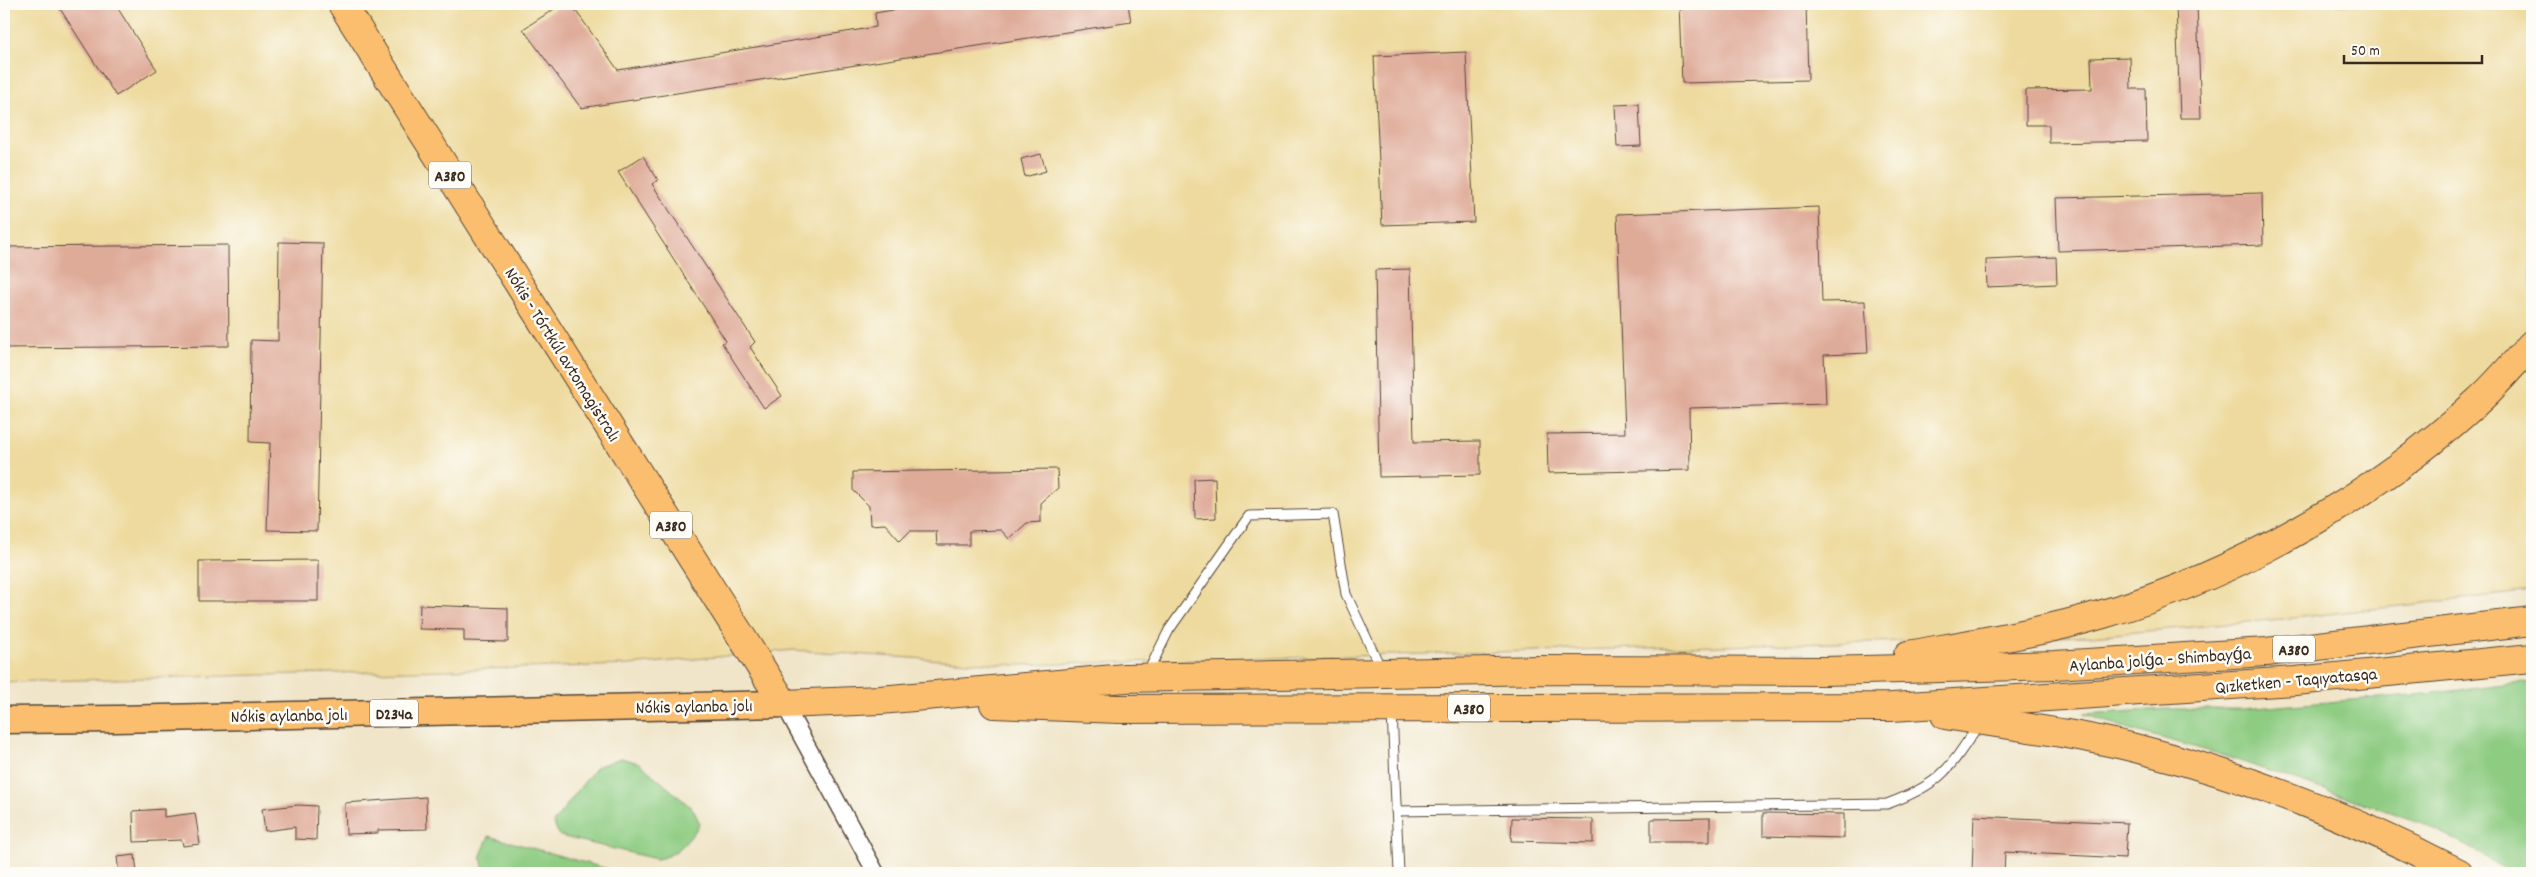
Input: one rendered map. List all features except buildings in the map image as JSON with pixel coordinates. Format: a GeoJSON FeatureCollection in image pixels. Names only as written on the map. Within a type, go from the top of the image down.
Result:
{"type":"FeatureCollection","features":[{"type":"Feature","properties":{"kind":"highway","name":"Nókis - Tórtkúl avtomagistralı"},"geometry":{"type":"LineString","coordinates":[[342,4],[784,704]]}},
{"type":"Feature","properties":{"kind":"highway"},"geometry":{"type":"LineString","coordinates":[[1824,671],[2036,632],[2105,614],[2197,582],[2268,546],[2390,471],[2479,401],[2532,344]]}},
{"type":"Feature","properties":{"kind":"highway","name":"Aylanba jolǵa - Shimbayǵa"},"geometry":{"type":"LineString","coordinates":[[1824,671],[2055,665],[2266,652],[2532,621]]}},
{"type":"Feature","properties":{"kind":"highway","name":"Qızketken - Taqıyatasqa"},"geometry":{"type":"LineString","coordinates":[[1892,707],[2295,682],[2532,658]]}},
{"type":"Feature","properties":{"kind":"highway","name":"A380"},"geometry":{"type":"LineString","coordinates":[[784,704],[880,700],[1145,678],[1554,670],[1824,671]]}},
{"type":"Feature","properties":{"kind":"highway","name":"A380"},"geometry":{"type":"LineString","coordinates":[[880,700],[1120,709],[1892,707]]}},
{"type":"Feature","properties":{"kind":"highway"},"geometry":{"type":"LineString","coordinates":[[1892,707],[2133,748],[2216,770],[2294,796],[2391,837],[2459,873]]}},
{"type":"Feature","properties":{"kind":"main road","name":"Nókis aylanba jolı"},"geometry":{"type":"LineString","coordinates":[[4,720],[784,704]]}},
{"type":"Feature","properties":{"kind":"street"},"geometry":{"type":"LineString","coordinates":[[784,704],[876,873]]}},
{"type":"Feature","properties":{"kind":"lane"},"geometry":{"type":"LineString","coordinates":[[1145,678],[1169,630],[1249,516],[1324,514],[1334,514],[1346,594],[1383,674]]}},
{"type":"Feature","properties":{"kind":"lane"},"geometry":{"type":"LineString","coordinates":[[1392,708],[1399,873]]}},
{"type":"Feature","properties":{"kind":"lane"},"geometry":{"type":"LineString","coordinates":[[1396,811],[1887,804],[1918,793],[1938,779],[1954,762],[1981,721]]}},
{"type":"Feature","properties":{"kind":"green space"},"geometry":{"type":"Polygon","coordinates":[[[2532,682],[2532,873],[2509,873],[2477,851],[2419,822],[2219,754],[2129,729],[2084,714],[2167,709],[2243,709],[2425,694],[2532,682]]]}},
{"type":"Feature","properties":{"kind":"green space"},"geometry":{"type":"Polygon","coordinates":[[[621,758],[639,763],[693,809],[700,824],[687,842],[670,855],[656,859],[560,836],[553,823],[596,767],[621,758]]]}},
{"type":"Feature","properties":{"kind":"green space"},"geometry":{"type":"Polygon","coordinates":[[[489,836],[622,873],[484,873],[481,855],[489,836]]]}},
{"type":"Feature","properties":{"kind":"sand"},"geometry":{"type":"Polygon","coordinates":[[[4,4],[2532,4],[2532,591],[2293,618],[2091,636],[1016,665],[793,650],[629,665],[4,682],[4,4]]]}}]}
